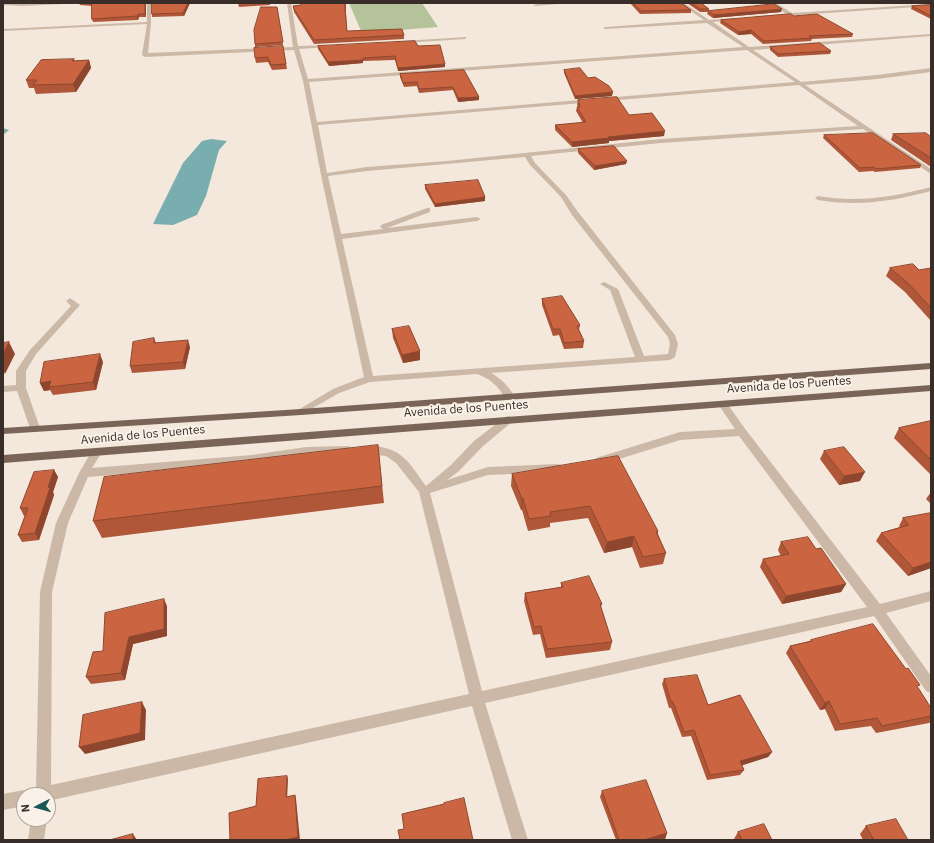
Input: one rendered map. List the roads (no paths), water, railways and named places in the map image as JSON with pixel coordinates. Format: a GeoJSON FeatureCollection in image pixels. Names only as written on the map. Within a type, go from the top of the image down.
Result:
{"type":"FeatureCollection","features":[{"type":"Feature","properties":{"kind":"main road","name":"Avenida de los Puentes"},"geometry":{"type":"LineString","coordinates":[[3,431],[301,412],[931,366]]}},
{"type":"Feature","properties":{"kind":"main road","name":"Avenida de los Puentes"},"geometry":{"type":"LineString","coordinates":[[3,459],[509,419],[931,388]]}},
{"type":"Feature","properties":{"kind":"street"},"geometry":{"type":"LineString","coordinates":[[3,4],[22,5],[82,3]]}},
{"type":"Feature","properties":{"kind":"street"},"geometry":{"type":"LineString","coordinates":[[149,3],[149,23],[145,55],[335,46]]}},
{"type":"Feature","properties":{"kind":"street"},"geometry":{"type":"LineString","coordinates":[[289,3],[296,48],[306,81],[324,175],[369,378]]}},
{"type":"Feature","properties":{"kind":"street"},"geometry":{"type":"LineString","coordinates":[[535,5],[568,3]]}},
{"type":"Feature","properties":{"kind":"street"},"geometry":{"type":"LineString","coordinates":[[681,3],[710,21],[747,48],[865,126],[931,172]]}},
{"type":"Feature","properties":{"kind":"street"},"geometry":{"type":"LineString","coordinates":[[773,3],[790,14]]}},
{"type":"Feature","properties":{"kind":"street"},"geometry":{"type":"LineString","coordinates":[[746,18],[931,5]]}},
{"type":"Feature","properties":{"kind":"street"},"geometry":{"type":"LineString","coordinates":[[605,28],[739,18]]}},
{"type":"Feature","properties":{"kind":"street"},"geometry":{"type":"LineString","coordinates":[[3,30],[149,23]]}},
{"type":"Feature","properties":{"kind":"street"},"geometry":{"type":"LineString","coordinates":[[306,81],[855,41],[931,34]]}},
{"type":"Feature","properties":{"kind":"street"},"geometry":{"type":"LineString","coordinates":[[396,42],[465,38]]}},
{"type":"Feature","properties":{"kind":"street"},"geometry":{"type":"LineString","coordinates":[[314,124],[799,82],[877,77],[931,70]]}},
{"type":"Feature","properties":{"kind":"street"},"geometry":{"type":"LineString","coordinates":[[324,175],[367,169],[661,141],[865,126]]}},
{"type":"Feature","properties":{"kind":"street"},"geometry":{"type":"LineString","coordinates":[[301,412],[336,391],[369,378],[670,357],[672,355],[674,349],[672,337],[575,213],[564,196],[532,164],[526,154]]}},
{"type":"Feature","properties":{"kind":"street"},"geometry":{"type":"LineString","coordinates":[[818,198],[830,201],[850,202],[896,199],[931,189]]}},
{"type":"Feature","properties":{"kind":"street"},"geometry":{"type":"LineString","coordinates":[[371,232],[427,210]]}},
{"type":"Feature","properties":{"kind":"street"},"geometry":{"type":"LineString","coordinates":[[338,237],[477,219]]}},
{"type":"Feature","properties":{"kind":"street"},"geometry":{"type":"LineString","coordinates":[[604,284],[614,290],[640,358]]}},
{"type":"Feature","properties":{"kind":"street"},"geometry":{"type":"LineString","coordinates":[[35,428],[21,388],[21,371],[33,352],[74,308],[76,305],[70,301]]}},
{"type":"Feature","properties":{"kind":"street"},"geometry":{"type":"LineString","coordinates":[[478,371],[490,375],[503,385],[510,396]]}},
{"type":"Feature","properties":{"kind":"street"},"geometry":{"type":"LineString","coordinates":[[3,389],[21,388]]}},
{"type":"Feature","properties":{"kind":"street"},"geometry":{"type":"LineString","coordinates":[[723,404],[742,432],[877,610],[931,687]]}},
{"type":"Feature","properties":{"kind":"street"},"geometry":{"type":"LineString","coordinates":[[424,491],[456,468],[478,444],[509,419]]}},
{"type":"Feature","properties":{"kind":"street"},"geometry":{"type":"LineString","coordinates":[[592,464],[674,437],[742,432]]}},
{"type":"Feature","properties":{"kind":"street"},"geometry":{"type":"LineString","coordinates":[[298,436],[302,448],[306,451]]}},
{"type":"Feature","properties":{"kind":"street"},"geometry":{"type":"LineString","coordinates":[[84,474],[252,459],[306,451],[376,450],[389,453],[400,460],[424,491],[477,699],[520,840]]}},
{"type":"Feature","properties":{"kind":"street"},"geometry":{"type":"LineString","coordinates":[[42,787],[46,592],[62,523],[84,474],[97,452]]}},
{"type":"Feature","properties":{"kind":"street"},"geometry":{"type":"LineString","coordinates":[[424,491],[488,471],[568,468]]}},
{"type":"Feature","properties":{"kind":"street"},"geometry":{"type":"LineString","coordinates":[[56,792],[877,610],[931,596]]}},
{"type":"Feature","properties":{"kind":"street"},"geometry":{"type":"LineString","coordinates":[[3,802],[16,800]]}},
{"type":"Feature","properties":{"kind":"street"},"geometry":{"type":"LineString","coordinates":[[36,840],[38,827]]}},
{"type":"Feature","properties":{"kind":"water"},"geometry":{"type":"Polygon","coordinates":[[[211,139],[227,141],[219,150],[206,196],[197,215],[173,225],[153,224],[183,163],[202,141],[211,139]]]}},
{"type":"Feature","properties":{"kind":"waterway"},"geometry":{"type":"LineString","coordinates":[[3,129],[7,130],[3,134]]}}]}
